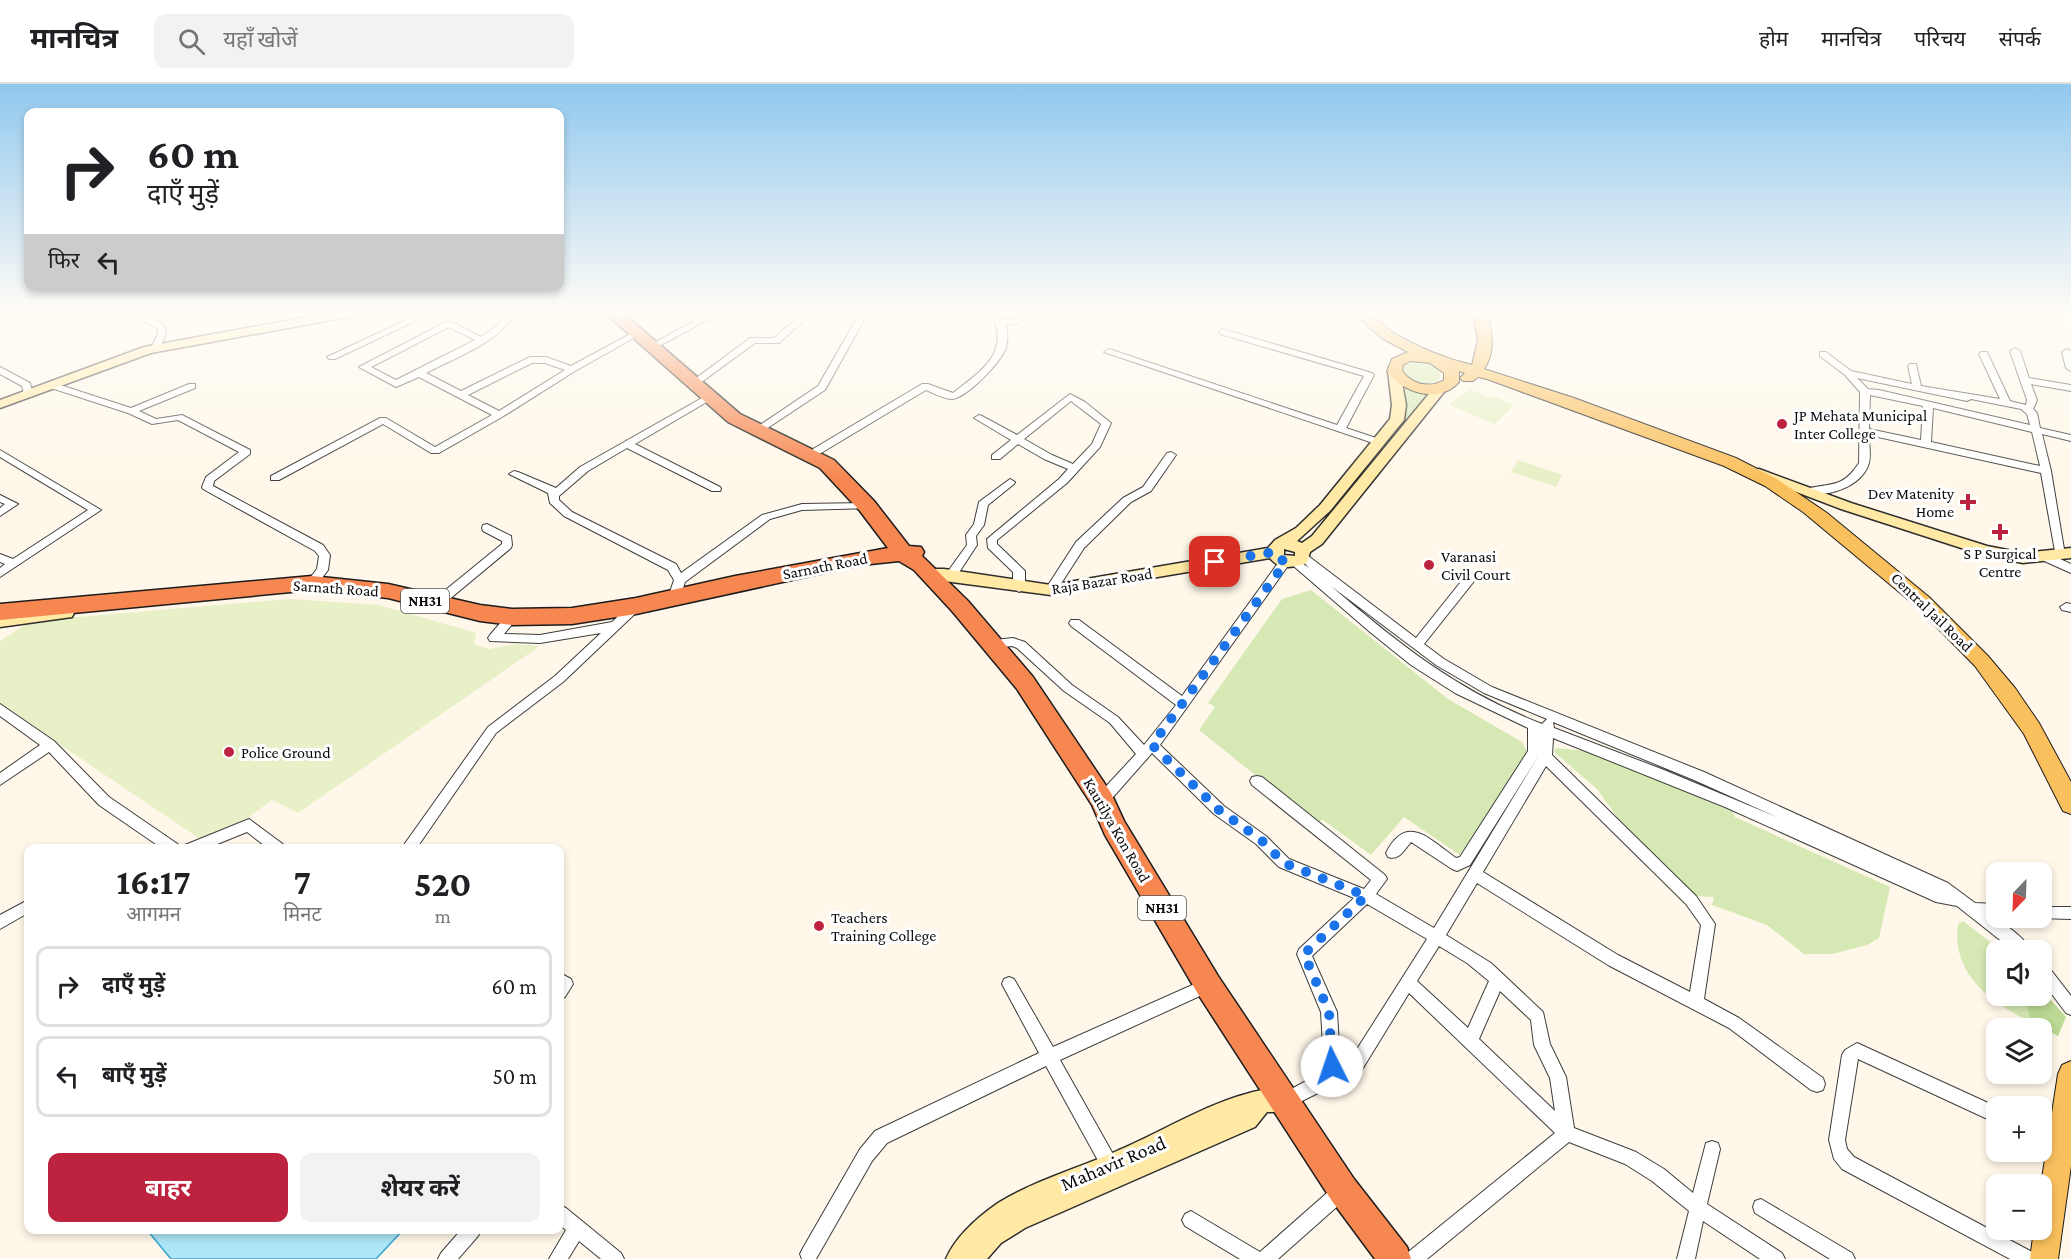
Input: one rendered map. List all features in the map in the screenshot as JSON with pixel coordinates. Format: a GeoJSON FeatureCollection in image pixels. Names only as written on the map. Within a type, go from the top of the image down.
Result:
{"type":"FeatureCollection","features":[{"type":"Feature","properties":{"kind":"highway"},"geometry":{"type":"LineString","coordinates":[[676,368],[734,418],[756,431],[812,455],[827,464],[919,559]]}},
{"type":"Feature","properties":{"kind":"highway"},"geometry":{"type":"LineString","coordinates":[[687,368],[736,410],[763,427],[817,451],[849,474],[919,559]]}},
{"type":"Feature","properties":{"kind":"highway","name":"Sarnath Road"},"geometry":{"type":"LineString","coordinates":[[112,601],[312,583],[388,591],[436,604],[512,617],[572,616],[636,606],[677,589],[735,583],[861,558],[919,559]]}},
{"type":"Feature","properties":{"kind":"highway","name":"Kautilya Kon Road"},"geometry":{"type":"LineString","coordinates":[[919,559],[995,644],[1025,683],[1102,800],[1114,827],[1274,1101],[1395,1259]]}},
{"type":"Feature","properties":{"kind":"highway","name":"NH31"},"geometry":{"type":"LineString","coordinates":[[0,612],[112,601]]}},
{"type":"Feature","properties":{"kind":"main road"},"geometry":{"type":"LineString","coordinates":[[1395,368],[1402,381],[1417,387],[1446,385],[1473,375],[1476,368]]}},
{"type":"Feature","properties":{"kind":"main road"},"geometry":{"type":"LineString","coordinates":[[1446,385],[1452,372],[1448,368]]}},
{"type":"Feature","properties":{"kind":"main road"},"geometry":{"type":"LineString","coordinates":[[1456,368],[1473,375]]}},
{"type":"Feature","properties":{"kind":"main road","name":"Central Jail Road"},"geometry":{"type":"LineString","coordinates":[[1473,375],[1571,402],[1742,467],[1774,485],[1826,520],[1931,606],[1984,662],[2022,714],[2059,776],[2071,805]]}},
{"type":"Feature","properties":{"kind":"main road"},"geometry":{"type":"LineString","coordinates":[[2044,1259],[2064,1171],[2071,1074]]}},
{"type":"Feature","properties":{"kind":"street"},"geometry":{"type":"LineString","coordinates":[[0,404],[103,368]]}},
{"type":"Feature","properties":{"kind":"street"},"geometry":{"type":"LineString","coordinates":[[366,368],[396,384],[429,368]]}},
{"type":"Feature","properties":{"kind":"street"},"geometry":{"type":"LineString","coordinates":[[461,395],[515,368]]}},
{"type":"Feature","properties":{"kind":"street"},"geometry":{"type":"LineString","coordinates":[[700,379],[715,368]]}},
{"type":"Feature","properties":{"kind":"street"},"geometry":{"type":"LineString","coordinates":[[763,427],[822,388],[833,368]]}},
{"type":"Feature","properties":{"kind":"street"},"geometry":{"type":"LineString","coordinates":[[817,451],[925,386],[949,396],[956,395],[985,368]]}},
{"type":"Feature","properties":{"kind":"street"},"geometry":{"type":"LineString","coordinates":[[1156,368],[1379,442]]}},
{"type":"Feature","properties":{"kind":"street"},"geometry":{"type":"LineString","coordinates":[[1340,429],[1369,375],[1345,368]]}},
{"type":"Feature","properties":{"kind":"street","name":"Raja Bazar Road"},"geometry":{"type":"LineString","coordinates":[[919,559],[1019,588],[1051,590],[1291,554],[1301,532],[1325,508],[1392,428],[1399,413],[1395,368]]}},
{"type":"Feature","properties":{"kind":"street"},"geometry":{"type":"LineString","coordinates":[[1841,368],[1865,392],[1928,404],[2071,438]]}},
{"type":"Feature","properties":{"kind":"street"},"geometry":{"type":"LineString","coordinates":[[1913,368],[1917,387]]}},
{"type":"Feature","properties":{"kind":"street"},"geometry":{"type":"LineString","coordinates":[[1990,368],[2006,404]]}},
{"type":"Feature","properties":{"kind":"street"},"geometry":{"type":"LineString","coordinates":[[2021,368],[2032,400],[2029,409],[2038,430],[2046,471],[2052,556],[2071,569]]}},
{"type":"Feature","properties":{"kind":"street"},"geometry":{"type":"LineString","coordinates":[[275,478],[382,420],[435,451],[499,415],[572,369]]}},
{"type":"Feature","properties":{"kind":"street"},"geometry":{"type":"LineString","coordinates":[[0,370],[27,385],[28,395]]}},
{"type":"Feature","properties":{"kind":"street"},"geometry":{"type":"LineString","coordinates":[[419,373],[499,415]]}},
{"type":"Feature","properties":{"kind":"street"},"geometry":{"type":"LineString","coordinates":[[1848,373],[2029,409]]}},
{"type":"Feature","properties":{"kind":"street"},"geometry":{"type":"LineString","coordinates":[[2025,380],[2071,388]]}},
{"type":"Feature","properties":{"kind":"street"},"geometry":{"type":"LineString","coordinates":[[1102,800],[1148,749],[1184,704],[1291,554],[1317,540],[1446,385]]}},
{"type":"Feature","properties":{"kind":"street"},"geometry":{"type":"LineString","coordinates":[[54,386],[131,411],[155,422],[180,417],[246,452],[210,479],[207,487],[319,548],[326,555],[322,570],[312,583]]}},
{"type":"Feature","properties":{"kind":"street"},"geometry":{"type":"LineString","coordinates":[[131,411],[192,386]]}},
{"type":"Feature","properties":{"kind":"street"},"geometry":{"type":"LineString","coordinates":[[1815,493],[1839,488],[1858,474],[1864,463],[1865,392]]}},
{"type":"Feature","properties":{"kind":"street"},"geometry":{"type":"LineString","coordinates":[[554,495],[584,469],[709,397]]}},
{"type":"Feature","properties":{"kind":"street"},"geometry":{"type":"LineString","coordinates":[[996,456],[1067,398],[1074,397],[1086,410],[1106,423],[1096,445],[1075,468],[1041,501],[992,539],[992,545],[1019,571],[1019,588]]}},
{"type":"Feature","properties":{"kind":"street"},"geometry":{"type":"LineString","coordinates":[[1926,445],[1928,404]]}},
{"type":"Feature","properties":{"kind":"street"},"geometry":{"type":"LineString","coordinates":[[979,418],[1016,440],[1075,468]]}},
{"type":"Feature","properties":{"kind":"street"},"geometry":{"type":"LineString","coordinates":[[1866,431],[2046,471]]}},
{"type":"Feature","properties":{"kind":"street"},"geometry":{"type":"LineString","coordinates":[[629,445],[716,489]]}},
{"type":"Feature","properties":{"kind":"street"},"geometry":{"type":"LineString","coordinates":[[0,453],[96,510],[0,573]]}},
{"type":"Feature","properties":{"kind":"street"},"geometry":{"type":"LineString","coordinates":[[1051,590],[1080,545],[1127,500],[1147,489],[1172,455]]}},
{"type":"Feature","properties":{"kind":"street","name":"Central Jail Road"},"geometry":{"type":"LineString","coordinates":[[1742,467],[1846,506],[1986,551],[2052,556]]}},
{"type":"Feature","properties":{"kind":"street"},"geometry":{"type":"LineString","coordinates":[[514,474],[553,491],[554,501],[568,514],[672,567],[677,589],[766,517],[802,507],[867,506]]}},
{"type":"Feature","properties":{"kind":"street"},"geometry":{"type":"LineString","coordinates":[[919,559],[972,545],[972,535],[979,525],[982,504],[1010,483]]}},
{"type":"Feature","properties":{"kind":"street"},"geometry":{"type":"LineString","coordinates":[[0,498],[13,504],[0,513]]}},
{"type":"Feature","properties":{"kind":"street"},"geometry":{"type":"LineString","coordinates":[[436,604],[507,545],[507,539],[487,528]]}},
{"type":"Feature","properties":{"kind":"street"},"geometry":{"type":"LineString","coordinates":[[1291,554],[1325,576],[1440,662],[1488,690],[1699,776],[1944,887],[2010,940]]}},
{"type":"Feature","properties":{"kind":"street"},"geometry":{"type":"LineString","coordinates":[[1291,554],[1410,659],[1467,694],[1541,729],[1756,813],[1941,898],[1986,908]]}},
{"type":"Feature","properties":{"kind":"street"},"geometry":{"type":"LineString","coordinates":[[0,558],[14,564]]}},
{"type":"Feature","properties":{"kind":"street"},"geometry":{"type":"LineString","coordinates":[[1417,645],[1471,577]]}},
{"type":"Feature","properties":{"kind":"street"},"geometry":{"type":"LineString","coordinates":[[0,607],[105,597],[112,601],[97,610],[0,621]]}},
{"type":"Feature","properties":{"kind":"street"},"geometry":{"type":"LineString","coordinates":[[412,844],[492,730],[559,679],[636,606]]}},
{"type":"Feature","properties":{"kind":"street"},"geometry":{"type":"LineString","coordinates":[[512,617],[494,638],[540,639],[615,626]]}},
{"type":"Feature","properties":{"kind":"street"},"geometry":{"type":"LineString","coordinates":[[1075,623],[1184,704]]}},
{"type":"Feature","properties":{"kind":"street"},"geometry":{"type":"LineString","coordinates":[[995,644],[1013,642],[1021,645],[1068,688],[1114,720],[1219,810],[1261,840],[1284,863],[1366,896],[1479,963],[1498,979],[1538,1017],[1542,1045],[1558,1077],[1567,1133]]}},
{"type":"Feature","properties":{"kind":"street"},"geometry":{"type":"LineString","coordinates":[[0,709],[50,745],[104,801],[167,844]]}},
{"type":"Feature","properties":{"kind":"street"},"geometry":{"type":"LineString","coordinates":[[1393,853],[1408,836],[1417,837],[1450,862],[1457,865],[1465,861],[1534,752],[1541,729],[1550,716]]}},
{"type":"Feature","properties":{"kind":"street"},"geometry":{"type":"LineString","coordinates":[[1541,729],[1545,757],[1691,900],[1706,919],[1707,934],[1696,1001]]}},
{"type":"Feature","properties":{"kind":"street"},"geometry":{"type":"LineString","coordinates":[[0,780],[50,745]]}},
{"type":"Feature","properties":{"kind":"street"},"geometry":{"type":"LineString","coordinates":[[1257,781],[1380,879],[1366,896],[1304,954],[1329,1012],[1332,1066],[1346,1080],[1436,938],[1545,757]]}},
{"type":"Feature","properties":{"kind":"street"},"geometry":{"type":"LineString","coordinates":[[202,844],[249,825],[273,844]]}},
{"type":"Feature","properties":{"kind":"street"},"geometry":{"type":"LineString","coordinates":[[1474,874],[1613,960],[1696,1001],[1748,1032],[1817,1084]]}},
{"type":"Feature","properties":{"kind":"street"},"geometry":{"type":"LineString","coordinates":[[0,923],[24,908]]}},
{"type":"Feature","properties":{"kind":"street"},"geometry":{"type":"LineString","coordinates":[[2052,913],[2071,913]]}},
{"type":"Feature","properties":{"kind":"street"},"geometry":{"type":"LineString","coordinates":[[1470,1040],[1498,979]]}},
{"type":"Feature","properties":{"kind":"street"},"geometry":{"type":"LineString","coordinates":[[1408,982],[1567,1133],[1630,1158],[1658,1176],[1698,1208],[1776,1259]]}},
{"type":"Feature","properties":{"kind":"street"},"geometry":{"type":"LineString","coordinates":[[2052,983],[2071,1008]]}},
{"type":"Feature","properties":{"kind":"street"},"geometry":{"type":"LineString","coordinates":[[1010,984],[1113,1171]]}},
{"type":"Feature","properties":{"kind":"street"},"geometry":{"type":"LineString","coordinates":[[809,1254],[866,1155],[881,1137],[1050,1056],[1208,985]]}},
{"type":"Feature","properties":{"kind":"street"},"geometry":{"type":"LineString","coordinates":[[1986,1110],[1857,1051],[1850,1055],[1837,1140],[1840,1153],[1848,1163],[2028,1259]]}},
{"type":"Feature","properties":{"kind":"street"},"geometry":{"type":"LineString","coordinates":[[970,1259],[993,1234],[1046,1199],[1247,1119],[1274,1101],[1314,1086],[1332,1066]]}},
{"type":"Feature","properties":{"kind":"street"},"geometry":{"type":"LineString","coordinates":[[1413,1259],[1567,1133]]}},
{"type":"Feature","properties":{"kind":"street"},"geometry":{"type":"LineString","coordinates":[[1686,1259],[1712,1149]]}},
{"type":"Feature","properties":{"kind":"street"},"geometry":{"type":"LineString","coordinates":[[1265,1259],[1343,1190]]}},
{"type":"Feature","properties":{"kind":"street","name":"Mahavir Road"},"geometry":{"type":"LineString","coordinates":[[958,1259],[981,1228],[996,1216],[1014,1205],[1046,1199]]}},
{"type":"Feature","properties":{"kind":"street"},"geometry":{"type":"LineString","coordinates":[[1761,1207],[1846,1259]]}},
{"type":"Feature","properties":{"kind":"street"},"geometry":{"type":"LineString","coordinates":[[564,1217],[615,1259]]}},
{"type":"Feature","properties":{"kind":"street"},"geometry":{"type":"LineString","coordinates":[[1191,1220],[1256,1259]]}},
{"type":"Feature","properties":{"kind":"street"},"geometry":{"type":"LineString","coordinates":[[558,1259],[577,1228]]}},
{"type":"Feature","properties":{"kind":"street"},"geometry":{"type":"LineString","coordinates":[[447,1259],[469,1234]]}},
{"type":"Feature","properties":{"kind":"green space"},"geometry":{"type":"Polygon","coordinates":[[[1402,368],[1437,368],[1440,379],[1425,383],[1415,381],[1401,373],[1402,368]]]}},
{"type":"Feature","properties":{"kind":"green space"},"geometry":{"type":"Polygon","coordinates":[[[1401,385],[1431,391],[1405,422],[1406,401],[1401,385]]]}},
{"type":"Feature","properties":{"kind":"green space"},"geometry":{"type":"Polygon","coordinates":[[[1470,389],[1514,405],[1495,424],[1449,405],[1470,389]]]}},
{"type":"Feature","properties":{"kind":"green space"},"geometry":{"type":"Polygon","coordinates":[[[1518,460],[1562,475],[1556,487],[1511,472],[1518,460]]]}},
{"type":"Feature","properties":{"kind":"green space"},"geometry":{"type":"Polygon","coordinates":[[[1311,590],[1448,699],[1522,742],[1528,753],[1460,855],[1404,817],[1371,855],[1323,820],[1315,823],[1199,730],[1215,707],[1208,703],[1282,599],[1311,590]]]}},
{"type":"Feature","properties":{"kind":"green space","name":"Police Ground"},"geometry":{"type":"Polygon","coordinates":[[[289,599],[379,605],[476,633],[474,644],[489,649],[514,644],[540,646],[298,813],[272,800],[249,817],[200,839],[0,704],[0,641],[31,621],[289,599]]]}},
{"type":"Feature","properties":{"kind":"green space"},"geometry":{"type":"Polygon","coordinates":[[[1556,748],[1588,751],[1733,812],[1735,817],[1890,887],[1879,938],[1867,945],[1833,954],[1804,954],[1767,925],[1712,905],[1714,897],[1696,896],[1628,832],[1597,789],[1554,752],[1556,748]]]}},
{"type":"Feature","properties":{"kind":"green space"},"geometry":{"type":"Polygon","coordinates":[[[1963,921],[1988,940],[1986,994],[1967,972],[1961,958],[1957,942],[1958,924],[1963,921]]]}},
{"type":"Feature","properties":{"kind":"green space"},"geometry":{"type":"Polygon","coordinates":[[[2052,1001],[2066,1017],[2058,1036],[2052,1033],[2052,1018],[2030,1018],[2027,1006],[2052,1006],[2052,1001]]]}},
{"type":"Feature","properties":{"kind":"green space"},"geometry":{"type":"Polygon","coordinates":[[[2002,1006],[2027,1006],[2030,1018],[2016,1014],[2002,1006]]]}},
{"type":"Feature","properties":{"kind":"water"},"geometry":{"type":"Polygon","coordinates":[[[150,1234],[399,1234],[376,1259],[171,1259],[150,1234]]]}},
{"type":"Feature","properties":{"kind":"place","name":"JP Mehata Municipal Inter College"},"geometry":{"type":"Point","coordinates":[1782,424]}},
{"type":"Feature","properties":{"kind":"place","name":"Dev Matenity Home"},"geometry":{"type":"Point","coordinates":[1968,502]}},
{"type":"Feature","properties":{"kind":"place","name":"S P Surgical Centre"},"geometry":{"type":"Point","coordinates":[2000,532]}},
{"type":"Feature","properties":{"kind":"place","name":"Varanasi Civil Court"},"geometry":{"type":"Point","coordinates":[1429,565]}},
{"type":"Feature","properties":{"kind":"place","name":"Police Ground"},"geometry":{"type":"Point","coordinates":[229,752]}},
{"type":"Feature","properties":{"kind":"place","name":"Teachers Training College"},"geometry":{"type":"Point","coordinates":[819,926]}},
{"type":"Feature","properties":{"kind":"route"},"geometry":{"type":"LineString","coordinates":[[1215,562],[1274,552],[1278,558],[1286,562],[1162,735],[1152,745],[1219,810],[1261,840],[1284,863],[1366,896],[1304,954],[1329,1012],[1332,1066]]}}]}
